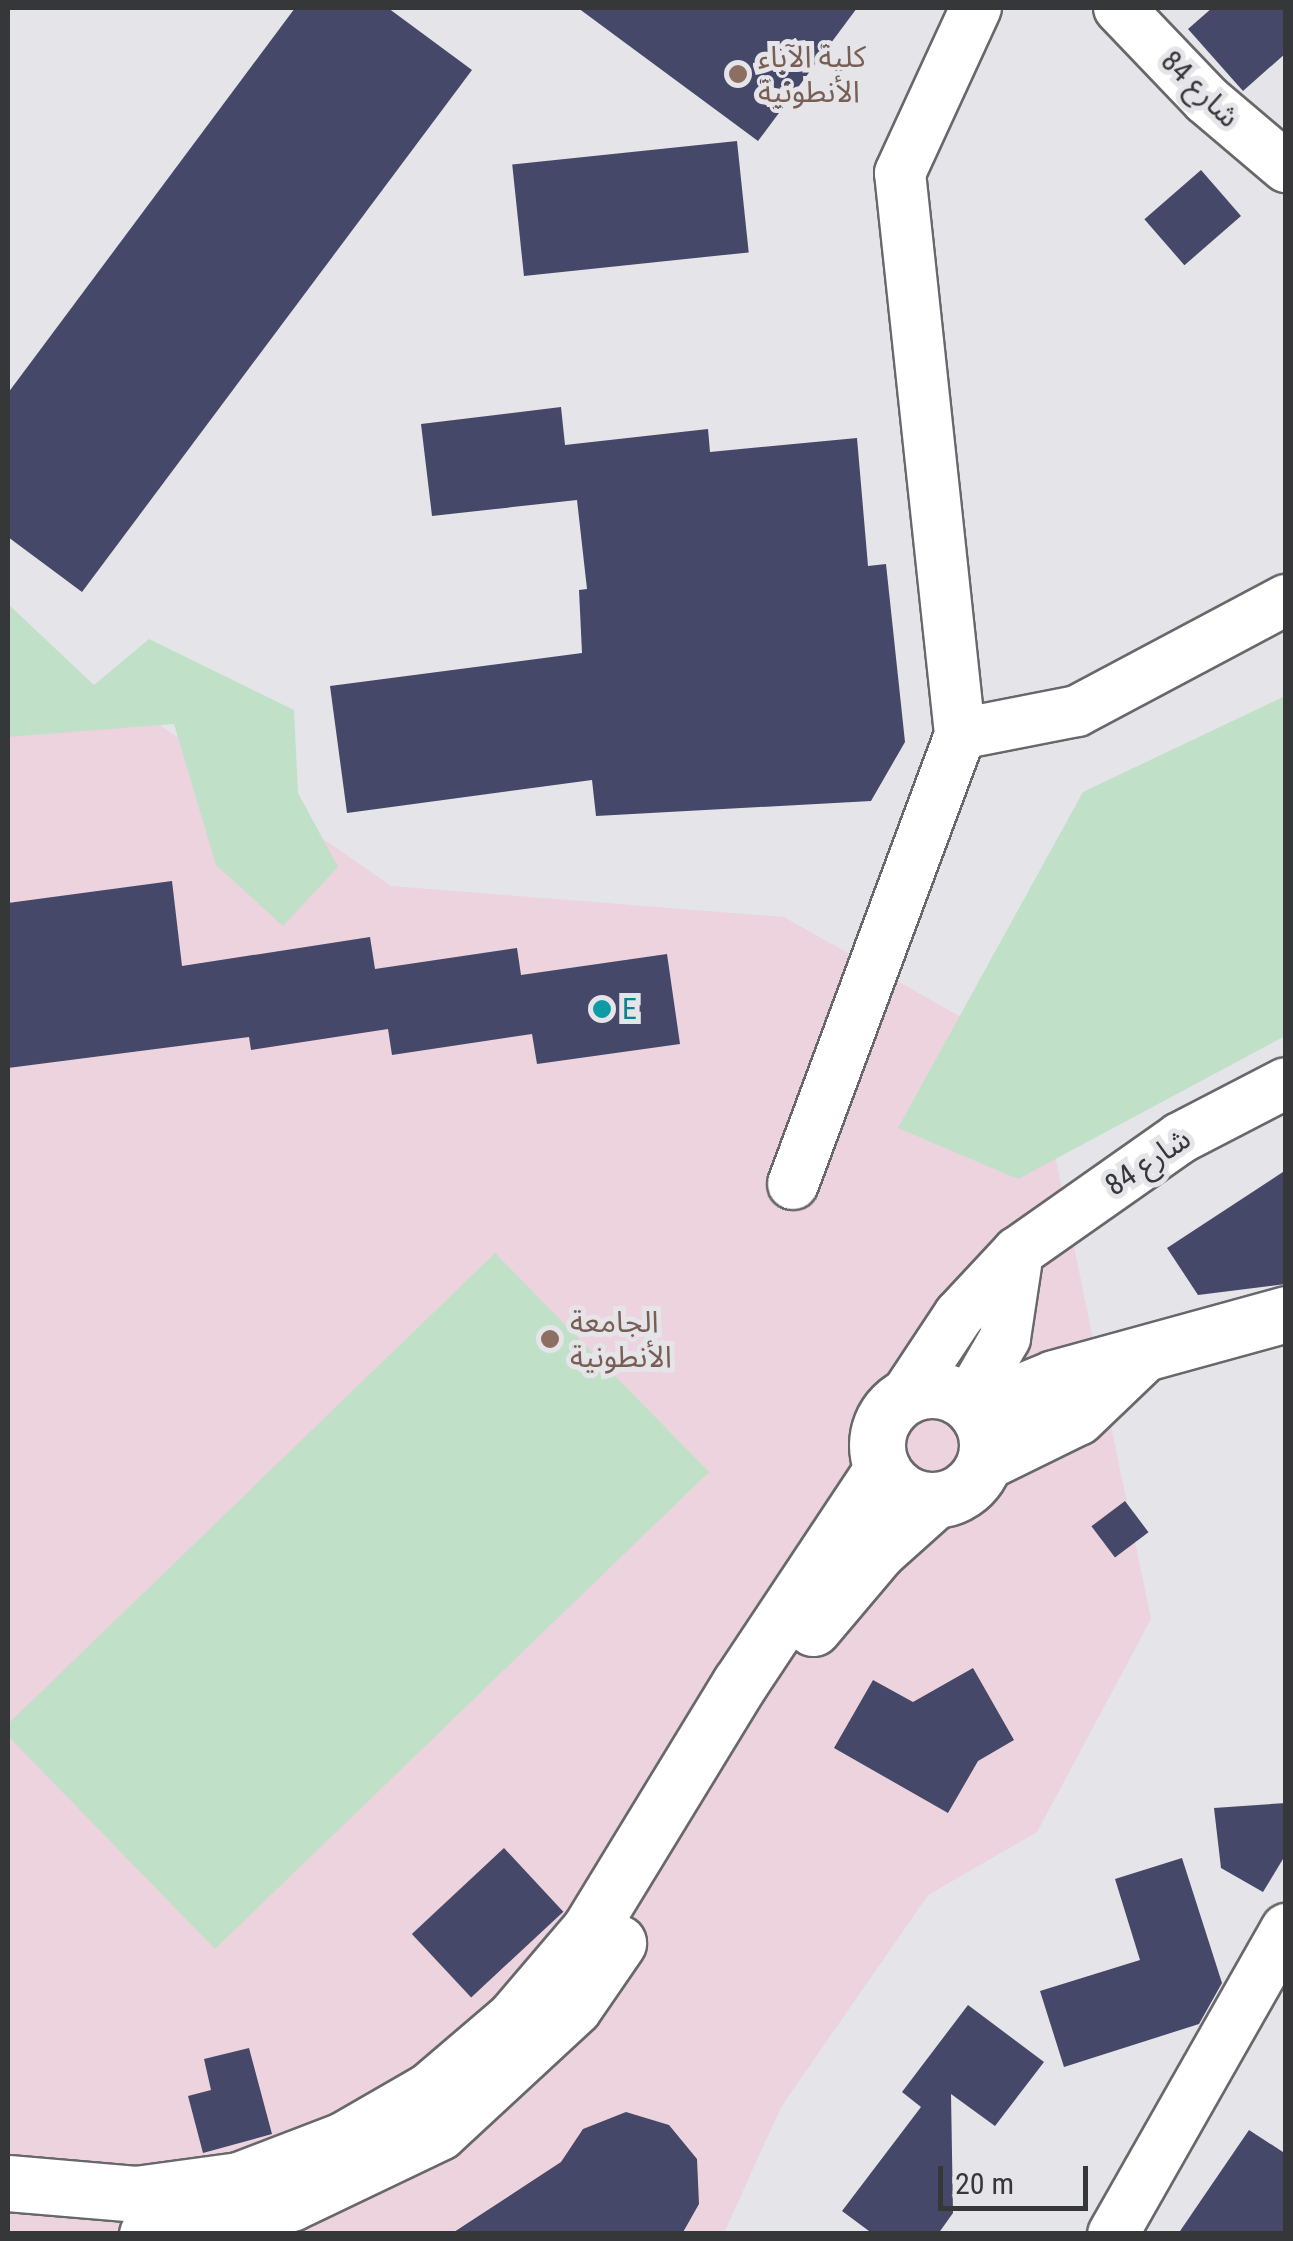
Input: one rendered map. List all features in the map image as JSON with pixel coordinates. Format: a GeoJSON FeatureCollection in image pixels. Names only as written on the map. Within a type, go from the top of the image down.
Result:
{"type":"FeatureCollection","features":[{"type":"Feature","properties":{"kind":"street"},"geometry":{"type":"LineString","coordinates":[[793,1184],[960,734],[900,174],[976,8]]}},
{"type":"Feature","properties":{"kind":"street","name":"شارع 84"},"geometry":{"type":"LineString","coordinates":[[1118,8],[1207,100],[1286,167]]}},
{"type":"Feature","properties":{"kind":"street"},"geometry":{"type":"LineString","coordinates":[[960,734],[1077,711],[1286,600]]}},
{"type":"Feature","properties":{"kind":"street","name":"شارع 84"},"geometry":{"type":"LineString","coordinates":[[906,1395],[959,1315],[1018,1252],[1180,1138],[1286,1083]]}},
{"type":"Feature","properties":{"kind":"street"},"geometry":{"type":"LineString","coordinates":[[972,1406],[1006,1338],[1018,1252]]}},
{"type":"Feature","properties":{"kind":"street"},"geometry":{"type":"LineString","coordinates":[[972,1406],[1035,1384],[1286,1314]]}},
{"type":"Feature","properties":{"kind":"street"},"geometry":{"type":"LineString","coordinates":[[146,2234],[292,2203],[439,2132],[498,2084],[574,2007],[658,1884],[802,1642],[866,1564],[935,1500],[966,1489],[985,1462],[1077,1418],[1145,1352]]}},
{"type":"Feature","properties":{"kind":"street"},"geometry":{"type":"LineString","coordinates":[[935,1500],[895,1487],[882,1469],[879,1426],[906,1395],[928,1389],[972,1406],[987,1433],[985,1462]]}},
{"type":"Feature","properties":{"kind":"street"},"geometry":{"type":"LineString","coordinates":[[8,2182],[136,2194],[239,2180],[343,2140],[430,2090],[514,2018],[590,1930],[882,1469]]}},
{"type":"Feature","properties":{"kind":"street"},"geometry":{"type":"LineString","coordinates":[[1131,2227],[1286,1929]]}},
{"type":"Feature","properties":{"kind":"shaded area","name":"الجامعة الأنطونية"},"geometry":{"type":"Polygon","coordinates":[[[8,721],[154,721],[391,886],[784,917],[1035,1059],[1151,1619],[1037,1832],[928,1895],[781,2107],[724,2233],[8,2234],[8,721]]]}},
{"type":"Feature","properties":{"kind":"green space"},"geometry":{"type":"Polygon","coordinates":[[[8,604],[94,685],[149,639],[294,710],[298,793],[338,867],[283,926],[216,865],[174,724],[8,737],[8,604]]]}},
{"type":"Feature","properties":{"kind":"green space"},"geometry":{"type":"Polygon","coordinates":[[[1285,696],[1285,1036],[1018,1179],[898,1128],[1083,792],[1285,696]]]}},
{"type":"Feature","properties":{"kind":"green space"},"geometry":{"type":"Polygon","coordinates":[[[495,1253],[709,1472],[215,1949],[8,1736],[8,1724],[495,1253]]]}},
{"type":"Feature","properties":{"kind":"building"},"geometry":{"type":"Polygon","coordinates":[[[295,8],[388,8],[472,70],[82,592],[8,537],[8,393],[295,8]]]}},
{"type":"Feature","properties":{"kind":"building","name":"كلية الآباء الأنطونية"},"geometry":{"type":"Polygon","coordinates":[[[578,8],[857,8],[758,141],[578,8]]]}},
{"type":"Feature","properties":{"kind":"building"},"geometry":{"type":"Polygon","coordinates":[[[1212,8],[1286,8],[1286,53],[1243,91],[1188,29],[1212,8]]]}},
{"type":"Feature","properties":{"kind":"building"},"geometry":{"type":"Polygon","coordinates":[[[737,141],[749,252],[524,276],[512,165],[737,141]]]}},
{"type":"Feature","properties":{"kind":"building"},"geometry":{"type":"Polygon","coordinates":[[[1201,170],[1241,216],[1184,265],[1144,219],[1201,170]]]}},
{"type":"Feature","properties":{"kind":"building"},"geometry":{"type":"Polygon","coordinates":[[[561,407],[565,445],[708,429],[710,452],[857,438],[868,566],[886,564],[905,742],[871,801],[596,816],[592,780],[347,813],[330,686],[582,653],[579,590],[587,589],[577,500],[432,516],[421,424],[561,407]]]}},
{"type":"Feature","properties":{"kind":"building"},"geometry":{"type":"Polygon","coordinates":[[[172,881],[182,966],[370,937],[375,969],[517,948],[521,975],[667,954],[680,1044],[537,1064],[532,1034],[392,1055],[388,1029],[251,1050],[249,1037],[8,1068],[8,903],[172,881]]]}},
{"type":"Feature","properties":{"kind":"building"},"geometry":{"type":"Polygon","coordinates":[[[1286,1170],[1286,1284],[1198,1295],[1167,1248],[1286,1170]]]}},
{"type":"Feature","properties":{"kind":"building"},"geometry":{"type":"Polygon","coordinates":[[[1125,1501],[1148,1532],[1115,1557],[1091,1526],[1125,1501]]]}},
{"type":"Feature","properties":{"kind":"building"},"geometry":{"type":"Polygon","coordinates":[[[973,1668],[1014,1740],[978,1761],[948,1813],[834,1748],[873,1680],[913,1702],[973,1668]]]}},
{"type":"Feature","properties":{"kind":"building"},"geometry":{"type":"Polygon","coordinates":[[[1286,1803],[1286,1854],[1263,1892],[1221,1868],[1214,1808],[1286,1803]]]}},
{"type":"Feature","properties":{"kind":"building"},"geometry":{"type":"Polygon","coordinates":[[[504,1848],[563,1912],[471,1998],[412,1934],[504,1848]]]}},
{"type":"Feature","properties":{"kind":"building"},"geometry":{"type":"Polygon","coordinates":[[[1182,1858],[1222,1983],[1199,2024],[1064,2067],[1040,1991],[1140,1960],[1115,1879],[1182,1858]]]}},
{"type":"Feature","properties":{"kind":"building"},"geometry":{"type":"Polygon","coordinates":[[[968,2005],[1044,2062],[995,2126],[951,2094],[953,2213],[938,2234],[873,2234],[842,2211],[921,2107],[902,2092],[968,2005]]]}},
{"type":"Feature","properties":{"kind":"building"},"geometry":{"type":"Polygon","coordinates":[[[249,2048],[272,2134],[203,2153],[188,2096],[211,2090],[204,2059],[249,2048]]]}},
{"type":"Feature","properties":{"kind":"building"},"geometry":{"type":"Polygon","coordinates":[[[626,2112],[669,2125],[697,2159],[699,2204],[682,2234],[451,2234],[561,2162],[583,2129],[626,2112]]]}},
{"type":"Feature","properties":{"kind":"building"},"geometry":{"type":"Polygon","coordinates":[[[1249,2130],[1286,2154],[1286,2234],[1178,2234],[1249,2130]]]}},
{"type":"Feature","properties":{"kind":"place","name":"كلية الآباء الأنطونية"},"geometry":{"type":"Point","coordinates":[738,74]}},
{"type":"Feature","properties":{"kind":"place","name":"E"},"geometry":{"type":"Point","coordinates":[602,1009]}},
{"type":"Feature","properties":{"kind":"place","name":"الجامعة الأنطونية"},"geometry":{"type":"Point","coordinates":[550,1339]}}]}
